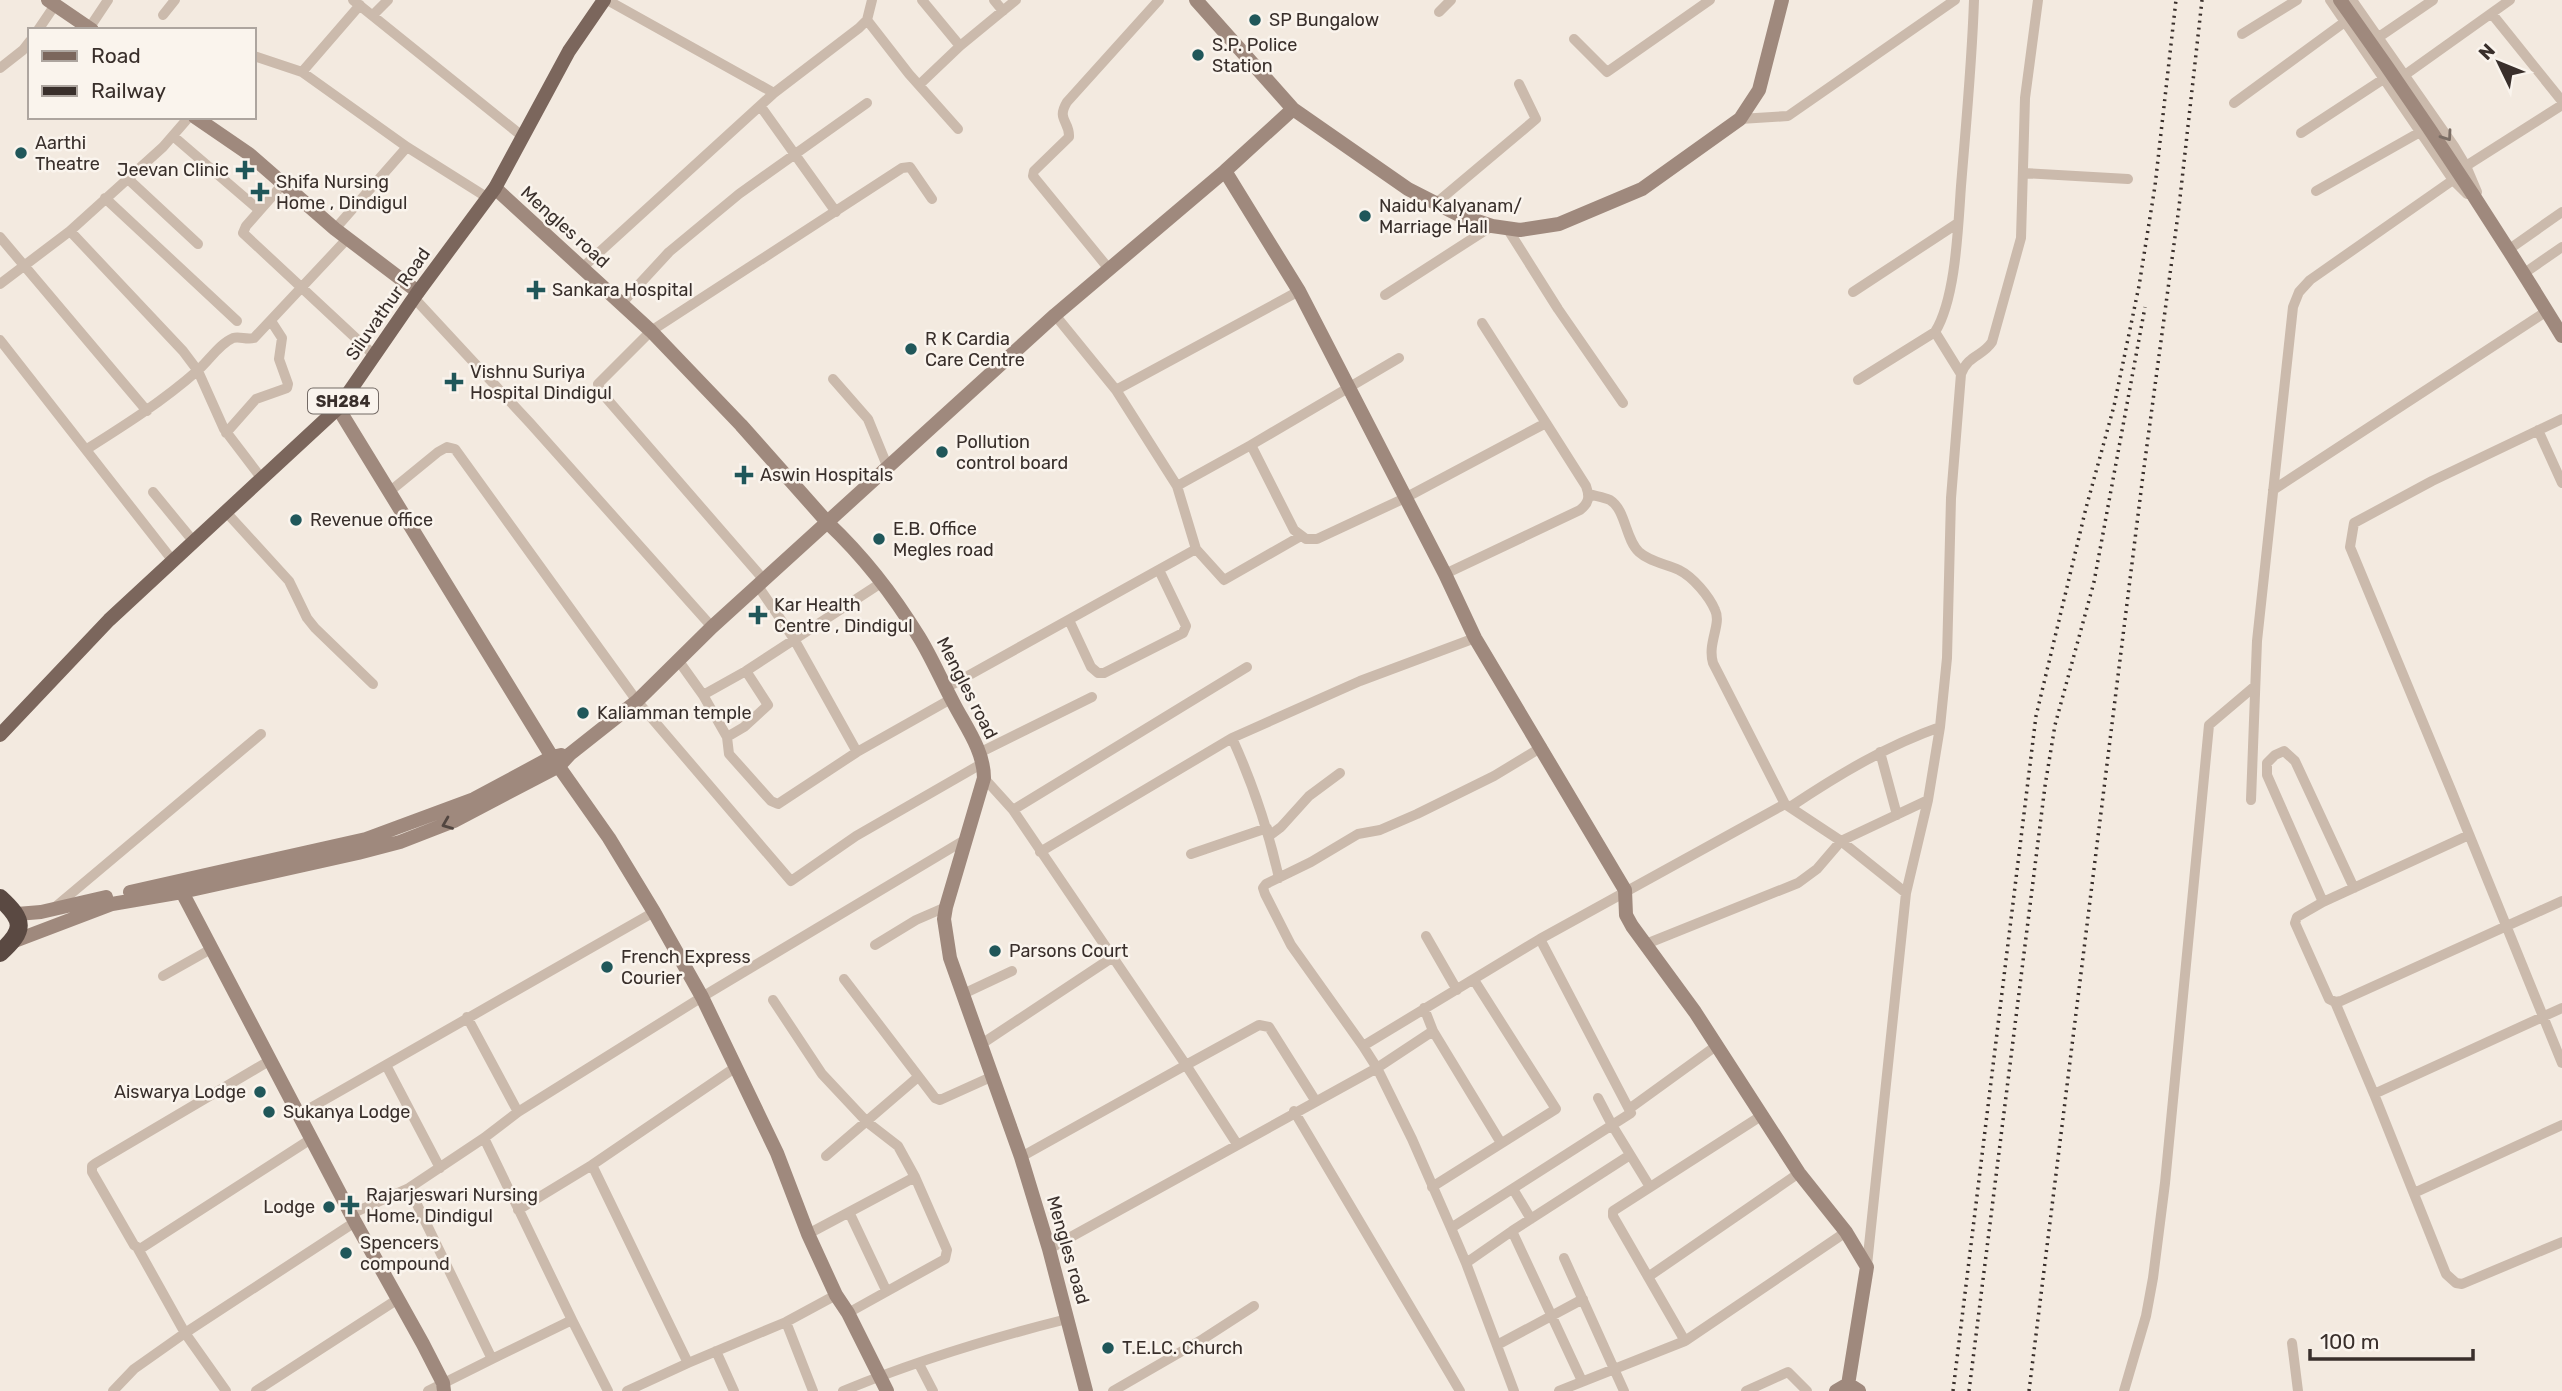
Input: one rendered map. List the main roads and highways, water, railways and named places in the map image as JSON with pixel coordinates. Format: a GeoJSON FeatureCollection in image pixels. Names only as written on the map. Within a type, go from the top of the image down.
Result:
{"type":"FeatureCollection","features":[{"type":"Feature","properties":{"kind":"highway"},"geometry":{"type":"LineString","coordinates":[[0,898],[17,914],[18,933],[6,948]]}},
{"type":"Feature","properties":{"kind":"main road","name":"Siluvathur Road"},"geometry":{"type":"LineString","coordinates":[[0,736],[109,620],[338,408],[491,193],[569,51],[605,0]]}},
{"type":"Feature","properties":{"kind":"main road"},"geometry":{"type":"LineString","coordinates":[[1196,0],[1293,109],[1408,189],[1435,204],[1492,226],[1520,230],[1559,224],[1642,189],[1740,119],[1759,90],[1782,0]]}},
{"type":"Feature","properties":{"kind":"main road"},"geometry":{"type":"LineString","coordinates":[[2340,0],[2451,160],[2562,336]]}},
{"type":"Feature","properties":{"kind":"main road"},"geometry":{"type":"LineString","coordinates":[[51,3],[89,28]]}},
{"type":"Feature","properties":{"kind":"main road"},"geometry":{"type":"LineString","coordinates":[[6,948],[111,904],[182,892],[324,855],[474,799],[570,754],[637,701],[712,626],[1055,315],[1225,171],[1293,109]]}},
{"type":"Feature","properties":{"kind":"main road"},"geometry":{"type":"LineString","coordinates":[[198,119],[243,149],[416,295]]}},
{"type":"Feature","properties":{"kind":"main road"},"geometry":{"type":"LineString","coordinates":[[1225,171],[1299,290],[1445,574],[1475,638],[1625,890],[1626,915],[1799,1173],[1846,1232],[1867,1267],[1848,1389]]}},
{"type":"Feature","properties":{"kind":"main road","name":"Mengles road"},"geometry":{"type":"LineString","coordinates":[[491,193],[582,268],[651,331],[741,425],[844,538],[881,583],[920,638],[948,694],[982,765],[968,838],[946,907],[946,940],[991,1077],[1021,1157],[1049,1249],[1084,1390]]}},
{"type":"Feature","properties":{"kind":"main road"},"geometry":{"type":"LineString","coordinates":[[338,408],[556,761],[654,912],[702,997],[777,1153],[808,1234],[836,1295],[848,1312],[887,1391]]}},
{"type":"Feature","properties":{"kind":"main road"},"geometry":{"type":"LineString","coordinates":[[17,914],[50,910],[324,855]]}},
{"type":"Feature","properties":{"kind":"main road"},"geometry":{"type":"LineString","coordinates":[[182,892],[443,1387]]}},
{"type":"Feature","properties":{"kind":"railway"},"geometry":{"type":"LineString","coordinates":[[1953,1391],[2036,716],[2086,508],[2114,406],[2139,286],[2155,186],[2176,0]]}},
{"type":"Feature","properties":{"kind":"railway"},"geometry":{"type":"LineString","coordinates":[[2029,1391],[2179,207],[2202,0]]}},
{"type":"Feature","properties":{"kind":"railway"},"geometry":{"type":"LineString","coordinates":[[1969,1391],[2045,786],[2055,725],[2094,582],[2145,307]]}},
{"type":"Feature","properties":{"kind":"place","name":"SP Bungalow"},"geometry":{"type":"Point","coordinates":[1255,20]}},
{"type":"Feature","properties":{"kind":"place","name":"S.P. Police Station"},"geometry":{"type":"Point","coordinates":[1198,55]}},
{"type":"Feature","properties":{"kind":"place","name":"Aarthi Theatre"},"geometry":{"type":"Point","coordinates":[21,153]}},
{"type":"Feature","properties":{"kind":"place","name":"Jeevan Clinic"},"geometry":{"type":"Point","coordinates":[245,170]}},
{"type":"Feature","properties":{"kind":"place","name":"Shifa Nursing Home , Dindigul"},"geometry":{"type":"Point","coordinates":[260,192]}},
{"type":"Feature","properties":{"kind":"place","name":"Naidu Kalyanam/ Marriage Hall"},"geometry":{"type":"Point","coordinates":[1365,216]}},
{"type":"Feature","properties":{"kind":"place","name":"Sankara Hospital"},"geometry":{"type":"Point","coordinates":[536,290]}},
{"type":"Feature","properties":{"kind":"place","name":"R K Cardia Care Centre"},"geometry":{"type":"Point","coordinates":[911,349]}},
{"type":"Feature","properties":{"kind":"place","name":"Vishnu Suriya Hospital Dindigul"},"geometry":{"type":"Point","coordinates":[454,382]}},
{"type":"Feature","properties":{"kind":"place","name":"Pollution control board"},"geometry":{"type":"Point","coordinates":[942,452]}},
{"type":"Feature","properties":{"kind":"place","name":"Aswin Hospitals"},"geometry":{"type":"Point","coordinates":[744,475]}},
{"type":"Feature","properties":{"kind":"place","name":"Revenue office"},"geometry":{"type":"Point","coordinates":[296,520]}},
{"type":"Feature","properties":{"kind":"place","name":"E.B. Office Megles road"},"geometry":{"type":"Point","coordinates":[879,539]}},
{"type":"Feature","properties":{"kind":"place","name":"Kar Health Centre , Dindigul"},"geometry":{"type":"Point","coordinates":[758,615]}},
{"type":"Feature","properties":{"kind":"place","name":"Kaliamman temple"},"geometry":{"type":"Point","coordinates":[583,713]}},
{"type":"Feature","properties":{"kind":"place","name":"Parsons Court"},"geometry":{"type":"Point","coordinates":[995,951]}},
{"type":"Feature","properties":{"kind":"place","name":"French Express Courier"},"geometry":{"type":"Point","coordinates":[607,967]}},
{"type":"Feature","properties":{"kind":"place","name":"Aiswarya Lodge"},"geometry":{"type":"Point","coordinates":[260,1092]}},
{"type":"Feature","properties":{"kind":"place","name":"Sukanya Lodge"},"geometry":{"type":"Point","coordinates":[269,1112]}},
{"type":"Feature","properties":{"kind":"place","name":"Rajarjeswari Nursing Home, Dindigul"},"geometry":{"type":"Point","coordinates":[350,1205]}},
{"type":"Feature","properties":{"kind":"place","name":"Lodge"},"geometry":{"type":"Point","coordinates":[329,1207]}},
{"type":"Feature","properties":{"kind":"place","name":"Spencers compound"},"geometry":{"type":"Point","coordinates":[346,1253]}},
{"type":"Feature","properties":{"kind":"place","name":"T.E.LC. Church"},"geometry":{"type":"Point","coordinates":[1108,1348]}}]}
